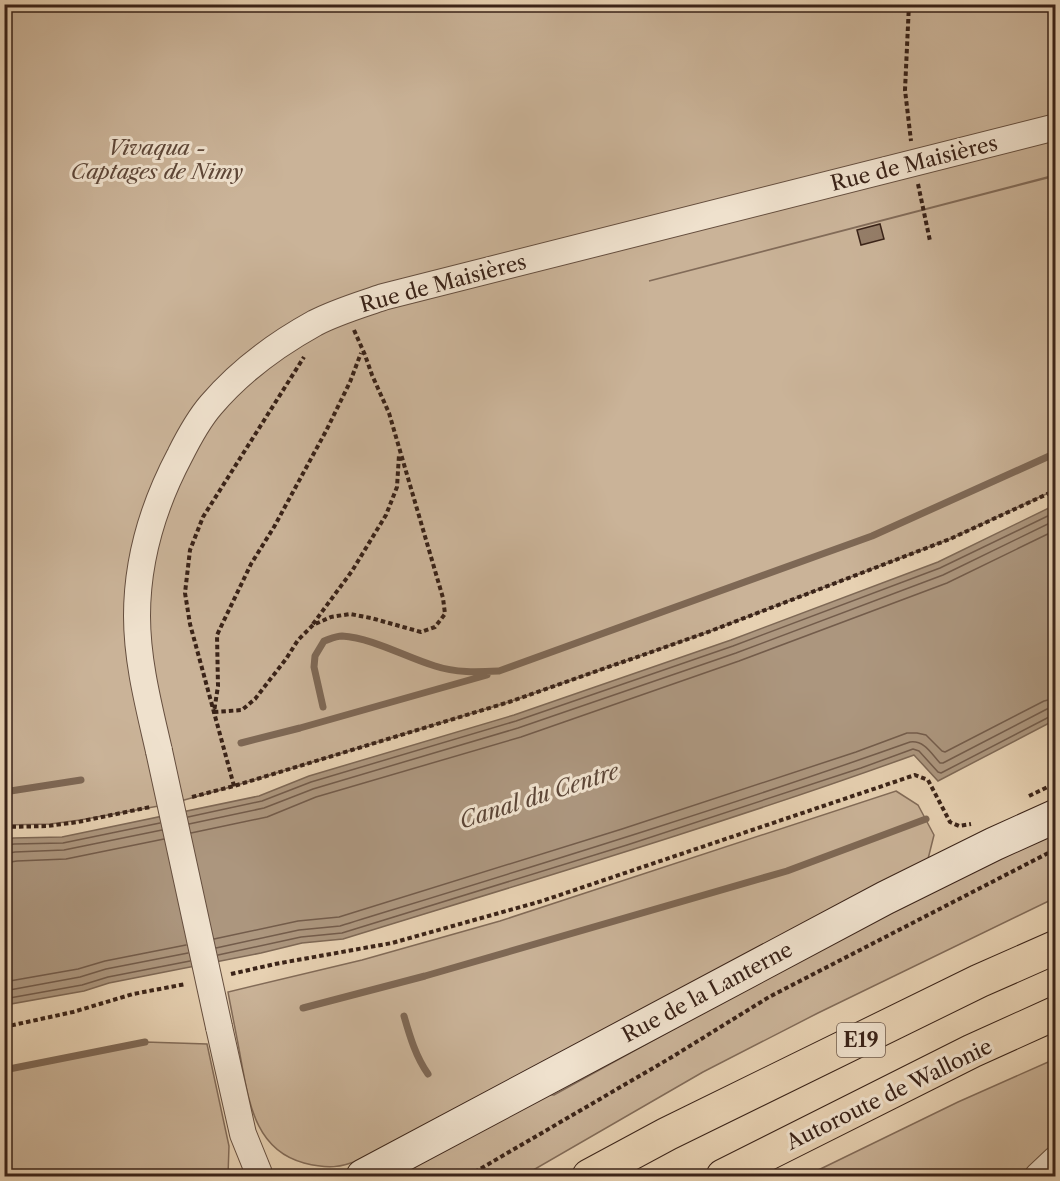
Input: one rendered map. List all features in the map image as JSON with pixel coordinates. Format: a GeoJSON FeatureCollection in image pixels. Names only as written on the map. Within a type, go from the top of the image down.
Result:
{"type":"FeatureCollection","features":[{"type":"Feature","properties":{"kind":"highway","name":"E19"},"geometry":{"type":"LineString","coordinates":[[589,1176],[688,1124],[979,981],[1056,947]]}},
{"type":"Feature","properties":{"kind":"highway","name":"Autoroute de Wallonie"},"geometry":{"type":"LineString","coordinates":[[723,1176],[972,1051],[1056,1013]]}},
{"type":"Feature","properties":{"kind":"main road","name":"Rue de la Lanterne"},"geometry":{"type":"LineString","coordinates":[[363,1176],[865,909],[994,844],[1056,816]]}},
{"type":"Feature","properties":{"kind":"street","name":"Rue de Maisières"},"geometry":{"type":"LineString","coordinates":[[260,1176],[243,1134],[142,680],[137,618],[139,577],[149,529],[162,489],[193,430],[211,405],[252,365],[284,342],[316,322],[383,297],[1056,127]]}},
{"type":"Feature","properties":{"kind":"street"},"geometry":{"type":"LineString","coordinates":[[1038,1176],[1056,1159]]}},
{"type":"Feature","properties":{"kind":"path"},"geometry":{"type":"LineString","coordinates":[[909,4],[905,90],[914,163],[930,241]]}},
{"type":"Feature","properties":{"kind":"path"},"geometry":{"type":"LineString","coordinates":[[312,625],[331,617],[350,614],[421,632],[435,627],[445,614],[443,598],[389,413],[345,310]]}},
{"type":"Feature","properties":{"kind":"path"},"geometry":{"type":"LineString","coordinates":[[214,712],[218,686],[217,635],[251,564],[274,527],[326,431],[350,382],[360,353]]}},
{"type":"Feature","properties":{"kind":"path"},"geometry":{"type":"LineString","coordinates":[[234,786],[190,624],[185,593],[190,550],[203,517],[304,357]]}},
{"type":"Feature","properties":{"kind":"path"},"geometry":{"type":"LineString","coordinates":[[214,712],[242,710],[255,699],[352,571],[386,515],[397,487],[400,451]]}},
{"type":"Feature","properties":{"kind":"path"},"geometry":{"type":"LineString","coordinates":[[191,797],[509,702],[708,632],[950,539],[1056,490]]}},
{"type":"Feature","properties":{"kind":"path"},"geometry":{"type":"LineString","coordinates":[[230,974],[392,943],[542,901],[915,775],[928,780],[950,822],[960,826],[980,819]]}},
{"type":"Feature","properties":{"kind":"path"},"geometry":{"type":"LineString","coordinates":[[1023,799],[1056,783]]}},
{"type":"Feature","properties":{"kind":"path"},"geometry":{"type":"LineString","coordinates":[[4,827],[48,826],[78,822],[159,805]]}},
{"type":"Feature","properties":{"kind":"path"},"geometry":{"type":"LineString","coordinates":[[468,1176],[672,1057],[769,997],[1056,849]]}},
{"type":"Feature","properties":{"kind":"path"},"geometry":{"type":"LineString","coordinates":[[4,1027],[73,1012],[133,994],[186,984]]}},
{"type":"Feature","properties":{"kind":"green space","name":"Vivaqua - Captages de Nimy"},"geometry":{"type":"Polygon","coordinates":[[[4,5],[1055,5],[1055,175],[649,281],[1055,176],[1055,490],[950,539],[708,632],[509,702],[170,804],[50,824],[5,825],[4,5]]]}},
{"type":"Feature","properties":{"kind":"green space"},"geometry":{"type":"Polygon","coordinates":[[[896,791],[918,805],[934,835],[927,863],[362,1159],[334,1167],[304,1163],[288,1157],[275,1147],[257,1122],[247,1092],[228,992],[362,960],[500,921],[896,791]]]}},
{"type":"Feature","properties":{"kind":"green space"},"geometry":{"type":"Polygon","coordinates":[[[1055,831],[1055,898],[818,1013],[703,1072],[523,1176],[363,1176],[520,1092],[554,1095],[819,949],[1055,831]]]}},
{"type":"Feature","properties":{"kind":"green space"},"geometry":{"type":"Polygon","coordinates":[[[145,1042],[207,1044],[229,1146],[228,1176],[5,1176],[5,1070],[145,1042]]]}},
{"type":"Feature","properties":{"kind":"green space"},"geometry":{"type":"Polygon","coordinates":[[[1055,1059],[1055,1159],[1038,1176],[806,1176],[958,1102],[1055,1059]]]}},
{"type":"Feature","properties":{"kind":"water","name":"Canal du Centre"},"geometry":{"type":"Polygon","coordinates":[[[1055,505],[1055,720],[938,781],[914,755],[701,828],[343,939],[302,943],[109,983],[84,991],[5,1005],[5,841],[13,838],[62,837],[259,796],[309,776],[514,715],[731,640],[938,562],[1055,505]]]}},
{"type":"Feature","properties":{"kind":"building"},"geometry":{"type":"Polygon","coordinates":[[[880,224],[884,239],[861,245],[857,230],[880,224]]]}},
{"type":"Feature","properties":{"kind":"waterway"},"geometry":{"type":"LineString","coordinates":[[323,707],[314,667],[315,656],[324,641],[342,636],[354,637],[451,670],[499,671],[872,536],[1056,453]]}},
{"type":"Feature","properties":{"kind":"waterway"},"geometry":{"type":"LineString","coordinates":[[241,743],[487,675]]}},
{"type":"Feature","properties":{"kind":"waterway"},"geometry":{"type":"LineString","coordinates":[[4,792],[81,780]]}},
{"type":"Feature","properties":{"kind":"waterway"},"geometry":{"type":"LineString","coordinates":[[303,1008],[425,976],[787,871],[926,819]]}},
{"type":"Feature","properties":{"kind":"waterway"},"geometry":{"type":"LineString","coordinates":[[404,1016],[417,1054],[428,1074]]}},
{"type":"Feature","properties":{"kind":"waterway"},"geometry":{"type":"LineString","coordinates":[[4,1070],[145,1042]]}}]}
